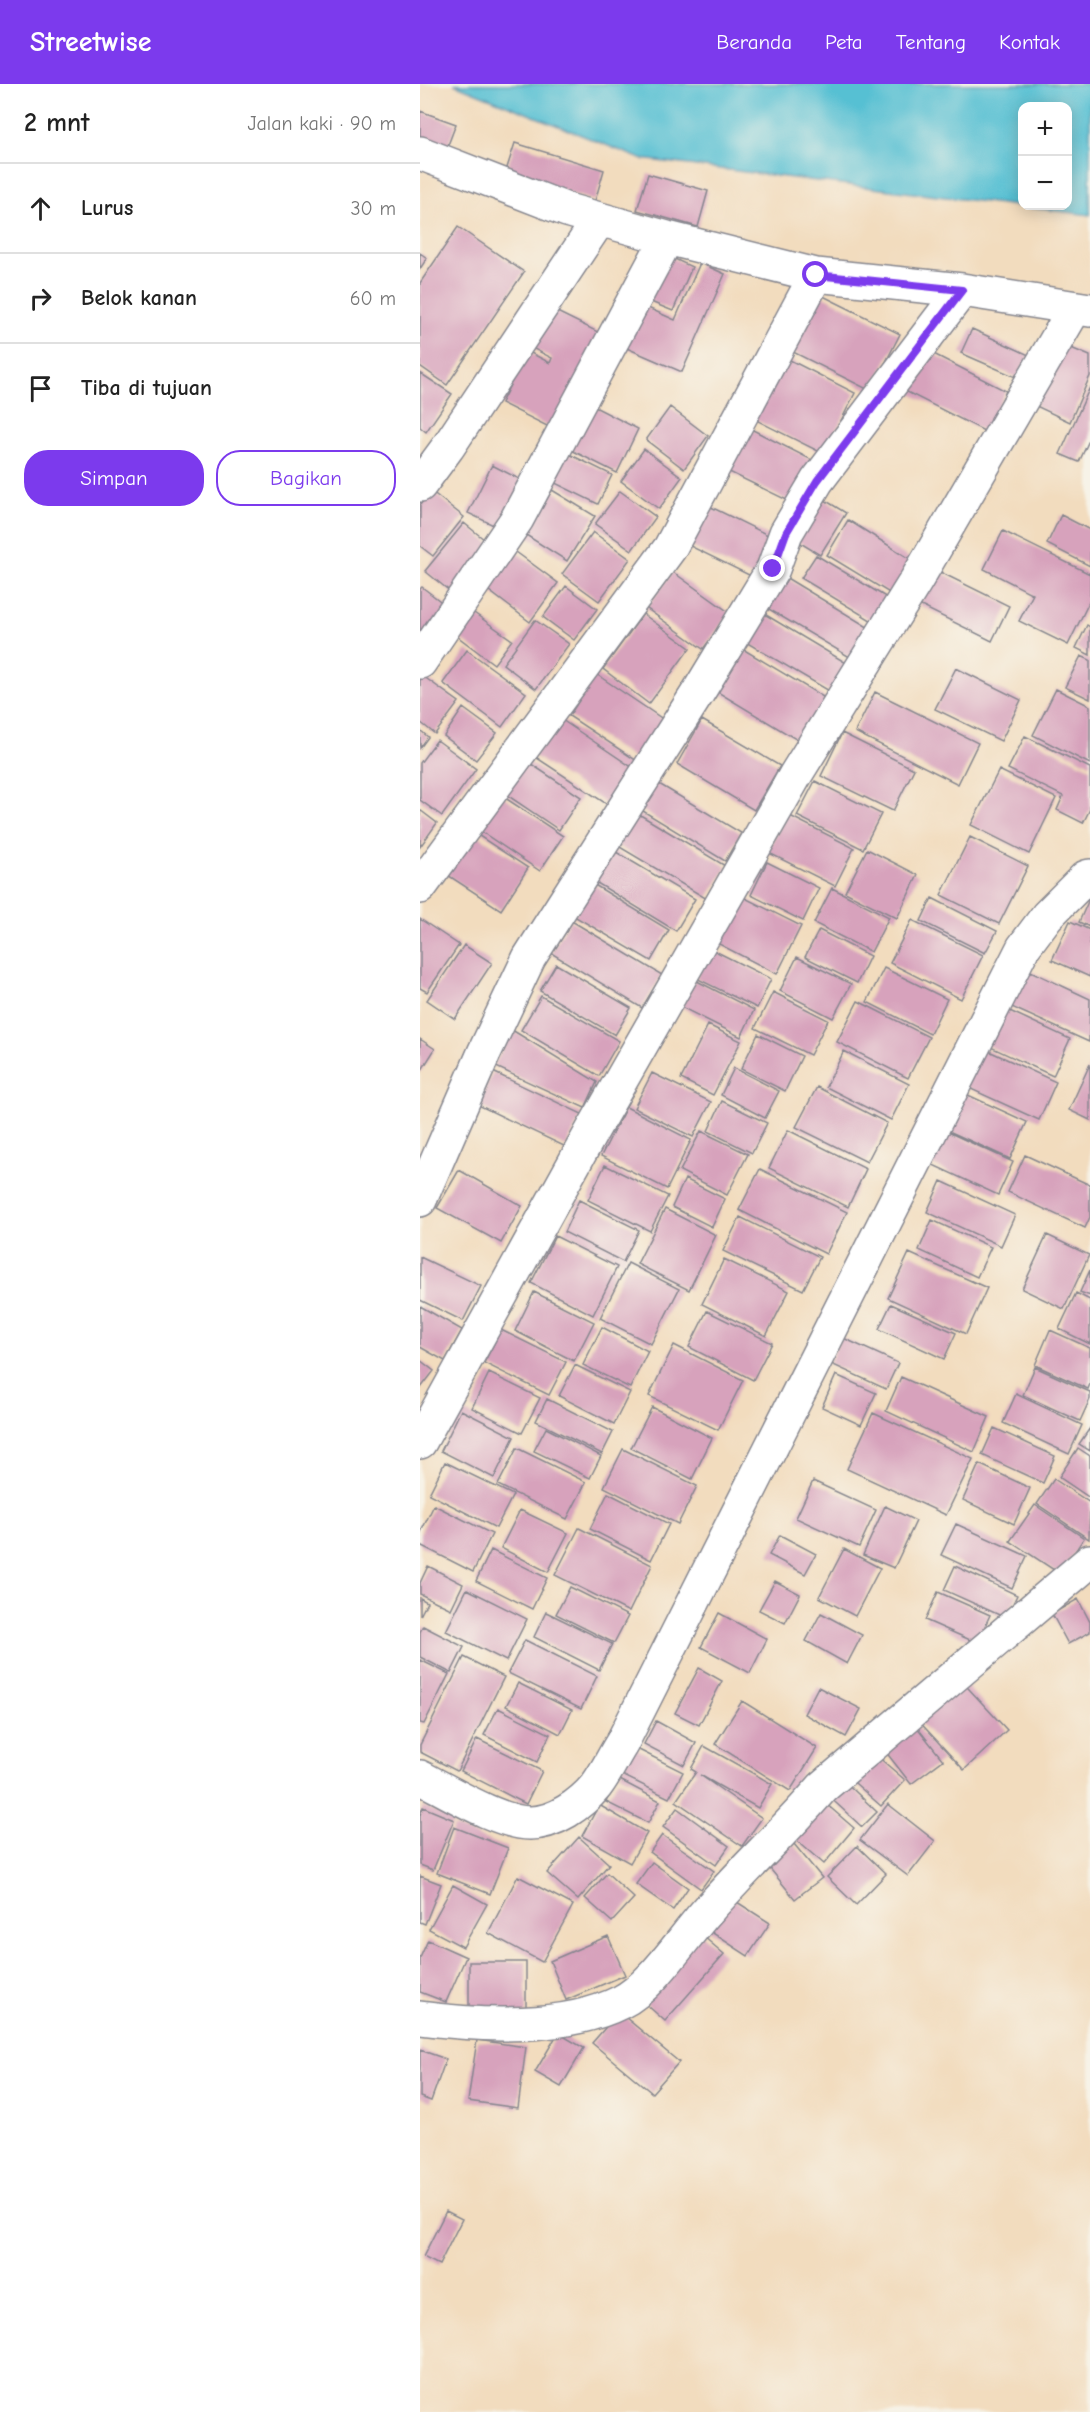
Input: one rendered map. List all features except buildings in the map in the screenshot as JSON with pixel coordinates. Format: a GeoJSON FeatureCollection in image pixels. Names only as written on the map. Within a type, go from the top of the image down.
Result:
{"type":"FeatureCollection","features":[{"type":"Feature","properties":{"kind":"street"},"geometry":{"type":"LineString","coordinates":[[420,1442],[586,1141],[796,774],[1083,309],[962,290],[816,275],[599,220],[424,161]]}},
{"type":"Feature","properties":{"kind":"street"},"geometry":{"type":"LineString","coordinates":[[420,485],[448,447],[599,220]]}},
{"type":"Feature","properties":{"kind":"street"},"geometry":{"type":"LineString","coordinates":[[420,662],[517,519],[667,238]]}},
{"type":"Feature","properties":{"kind":"street"},"geometry":{"type":"LineString","coordinates":[[420,887],[670,548],[816,275]]}},
{"type":"Feature","properties":{"kind":"street"},"geometry":{"type":"LineString","coordinates":[[420,1200],[484,1053],[529,958],[773,569],[786,533],[817,481],[962,290]]}},
{"type":"Feature","properties":{"kind":"street"},"geometry":{"type":"LineString","coordinates":[[420,1777],[497,1816],[530,1823],[558,1816],[579,1803],[596,1785],[627,1732],[1023,948],[1047,916],[1089,873]]}},
{"type":"Feature","properties":{"kind":"street"},"geometry":{"type":"LineString","coordinates":[[420,2018],[506,2023],[573,2019],[621,2002],[638,1991],[708,1910],[791,1824],[823,1787],[1090,1561]]}},
{"type":"Feature","properties":{"kind":"water"},"geometry":{"type":"Polygon","coordinates":[[[454,84],[1090,84],[1090,215],[1050,210],[1072,210],[1072,102],[1018,102],[1018,206],[641,159],[454,84]]]}},
{"type":"Feature","properties":{"kind":"route"},"geometry":{"type":"LineString","coordinates":[[773,569],[786,533],[817,481],[962,290],[816,275]]}}]}
